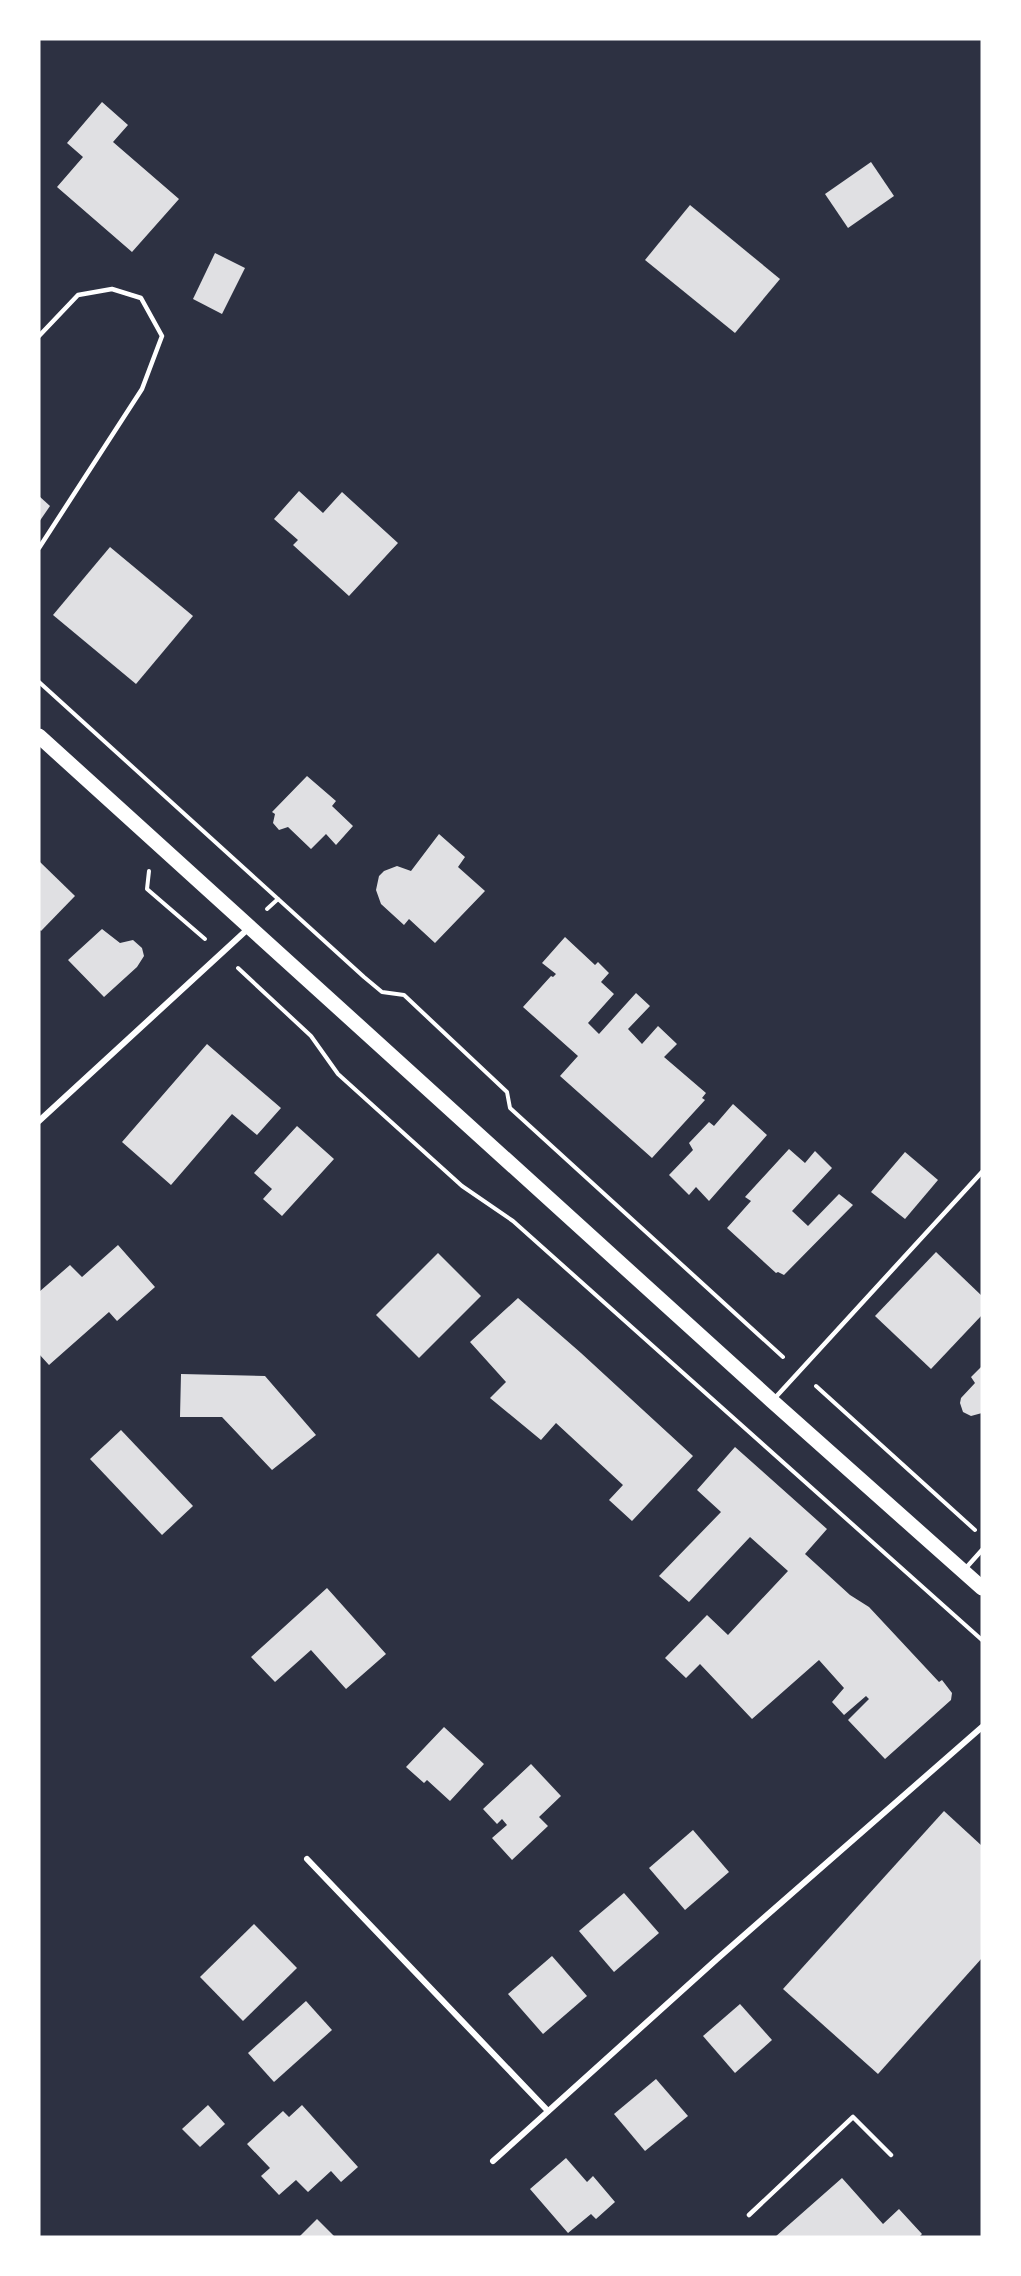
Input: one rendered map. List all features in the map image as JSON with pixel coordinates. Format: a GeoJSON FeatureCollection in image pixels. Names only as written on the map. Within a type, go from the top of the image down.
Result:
{"type":"FeatureCollection","features":[{"type":"Feature","properties":{"kind":"main road"},"geometry":{"type":"LineString","coordinates":[[39,736],[772,1401],[982,1588]]}},
{"type":"Feature","properties":{"kind":"street"},"geometry":{"type":"LineString","coordinates":[[39,1122],[250,927]]}},
{"type":"Feature","properties":{"kind":"street"},"geometry":{"type":"LineString","coordinates":[[493,2161],[717,1959],[982,1727]]}},
{"type":"Feature","properties":{"kind":"street"},"geometry":{"type":"LineString","coordinates":[[307,1859],[548,2111]]}},
{"type":"Feature","properties":{"kind":"lane"},"geometry":{"type":"LineString","coordinates":[[39,336],[78,295],[112,289],[141,298],[162,336],[142,389],[39,548]]}},
{"type":"Feature","properties":{"kind":"lane"},"geometry":{"type":"LineString","coordinates":[[772,1401],[982,1172]]}},
{"type":"Feature","properties":{"kind":"lane"},"geometry":{"type":"LineString","coordinates":[[963,1571],[982,1550]]}},
{"type":"Feature","properties":{"kind":"lane"},"geometry":{"type":"LineString","coordinates":[[749,2215],[853,2117],[891,2155]]}},
{"type":"Feature","properties":{"kind":"path"},"geometry":{"type":"LineString","coordinates":[[39,682],[382,993],[404,995],[507,1092],[510,1108],[982,1536]]}},
{"type":"Feature","properties":{"kind":"path"},"geometry":{"type":"LineString","coordinates":[[152,838],[147,889],[202,936]]}},
{"type":"Feature","properties":{"kind":"path"},"geometry":{"type":"LineString","coordinates":[[240,970],[311,1036],[347,1082],[462,1185],[513,1221],[982,1640]]}},
{"type":"Feature","properties":{"kind":"building"},"geometry":{"type":"Polygon","coordinates":[[[102,102],[128,125],[113,142],[179,199],[132,252],[57,187],[83,157],[67,143],[102,102]]]}},
{"type":"Feature","properties":{"kind":"building"},"geometry":{"type":"Polygon","coordinates":[[[871,162],[894,196],[848,228],[825,194],[871,162]]]}},
{"type":"Feature","properties":{"kind":"building"},"geometry":{"type":"Polygon","coordinates":[[[690,205],[780,279],[735,333],[645,260],[690,205]]]}},
{"type":"Feature","properties":{"kind":"building"},"geometry":{"type":"Polygon","coordinates":[[[215,253],[245,268],[222,314],[193,299],[215,253]]]}},
{"type":"Feature","properties":{"kind":"building"},"geometry":{"type":"Polygon","coordinates":[[[299,491],[323,513],[342,492],[398,543],[349,596],[293,545],[298,540],[274,519],[299,491]]]}},
{"type":"Feature","properties":{"kind":"building"},"geometry":{"type":"Polygon","coordinates":[[[39,496],[50,506],[39,522],[39,496]]]}},
{"type":"Feature","properties":{"kind":"building"},"geometry":{"type":"Polygon","coordinates":[[[110,547],[193,616],[136,684],[53,615],[110,547]]]}},
{"type":"Feature","properties":{"kind":"building"},"geometry":{"type":"Polygon","coordinates":[[[307,776],[336,801],[332,806],[353,826],[336,845],[326,834],[311,849],[288,827],[279,830],[273,823],[275,814],[272,812],[307,776]]]}},
{"type":"Feature","properties":{"kind":"building"},"geometry":{"type":"Polygon","coordinates":[[[439,834],[465,857],[458,867],[485,891],[435,943],[409,919],[404,925],[381,904],[376,890],[379,876],[384,871],[397,866],[411,871],[439,834]]]}},
{"type":"Feature","properties":{"kind":"building"},"geometry":{"type":"Polygon","coordinates":[[[39,861],[75,896],[41,931],[39,929],[39,861]]]}},
{"type":"Feature","properties":{"kind":"building"},"geometry":{"type":"Polygon","coordinates":[[[102,929],[120,943],[133,940],[142,948],[144,956],[137,967],[104,997],[68,960],[102,929]]]}},
{"type":"Feature","properties":{"kind":"building"},"geometry":{"type":"Polygon","coordinates":[[[565,937],[595,965],[598,962],[609,973],[601,982],[614,994],[588,1023],[599,1034],[636,993],[650,1006],[628,1029],[642,1044],[658,1026],[677,1044],[664,1057],[706,1093],[702,1098],[705,1100],[652,1158],[560,1076],[578,1056],[523,1007],[551,976],[556,974],[542,963],[565,937]]]}},
{"type":"Feature","properties":{"kind":"building"},"geometry":{"type":"Polygon","coordinates":[[[207,1044],[281,1108],[257,1135],[232,1114],[171,1185],[122,1142],[207,1044]]]}},
{"type":"Feature","properties":{"kind":"building"},"geometry":{"type":"Polygon","coordinates":[[[733,1104],[767,1135],[709,1201],[696,1187],[689,1195],[669,1175],[693,1150],[689,1143],[709,1122],[714,1126],[733,1104]]]}},
{"type":"Feature","properties":{"kind":"building"},"geometry":{"type":"Polygon","coordinates":[[[297,1126],[334,1159],[282,1216],[263,1199],[272,1189],[254,1173],[297,1126]]]}},
{"type":"Feature","properties":{"kind":"building"},"geometry":{"type":"Polygon","coordinates":[[[789,1149],[805,1163],[815,1151],[832,1168],[792,1211],[808,1226],[839,1194],[853,1205],[784,1275],[776,1273],[727,1228],[751,1201],[745,1197],[789,1149]]]}},
{"type":"Feature","properties":{"kind":"building"},"geometry":{"type":"Polygon","coordinates":[[[905,1152],[938,1180],[905,1219],[871,1192],[905,1152]]]}},
{"type":"Feature","properties":{"kind":"building"},"geometry":{"type":"Polygon","coordinates":[[[118,1245],[155,1287],[117,1321],[109,1312],[49,1365],[39,1354],[39,1292],[70,1265],[82,1277],[118,1245]]]}},
{"type":"Feature","properties":{"kind":"building"},"geometry":{"type":"Polygon","coordinates":[[[936,1252],[982,1296],[982,1315],[931,1369],[875,1316],[936,1252]]]}},
{"type":"Feature","properties":{"kind":"building"},"geometry":{"type":"Polygon","coordinates":[[[438,1253],[481,1296],[419,1358],[376,1315],[438,1253]]]}},
{"type":"Feature","properties":{"kind":"building"},"geometry":{"type":"Polygon","coordinates":[[[518,1298],[693,1456],[632,1521],[609,1500],[623,1485],[556,1423],[541,1440],[490,1398],[506,1382],[470,1342],[518,1298]]]}},
{"type":"Feature","properties":{"kind":"building"},"geometry":{"type":"Polygon","coordinates":[[[982,1366],[982,1413],[971,1416],[963,1412],[961,1398],[975,1383],[971,1377],[982,1366]]]}},
{"type":"Feature","properties":{"kind":"building"},"geometry":{"type":"Polygon","coordinates":[[[181,1374],[265,1376],[316,1435],[272,1470],[222,1417],[180,1417],[181,1374]]]}},
{"type":"Feature","properties":{"kind":"building"},"geometry":{"type":"Polygon","coordinates":[[[121,1430],[193,1506],[162,1535],[90,1459],[121,1430]]]}},
{"type":"Feature","properties":{"kind":"building"},"geometry":{"type":"Polygon","coordinates":[[[735,1447],[827,1529],[805,1554],[850,1595],[869,1607],[939,1682],[942,1680],[952,1693],[951,1700],[885,1759],[848,1720],[869,1699],[866,1696],[844,1715],[832,1702],[844,1688],[819,1660],[752,1719],[700,1664],[686,1678],[665,1658],[707,1615],[728,1635],[788,1571],[750,1537],[689,1602],[659,1576],[721,1512],[697,1490],[735,1447]]]}},
{"type":"Feature","properties":{"kind":"building"},"geometry":{"type":"Polygon","coordinates":[[[327,1588],[386,1654],[346,1689],[311,1650],[275,1682],[251,1657],[327,1588]]]}},
{"type":"Feature","properties":{"kind":"building"},"geometry":{"type":"Polygon","coordinates":[[[444,1727],[484,1764],[450,1801],[427,1780],[424,1783],[406,1767],[444,1727]]]}},
{"type":"Feature","properties":{"kind":"building"},"geometry":{"type":"Polygon","coordinates":[[[531,1764],[561,1796],[539,1817],[548,1826],[512,1860],[492,1838],[507,1825],[502,1819],[497,1824],[483,1809],[531,1764]]]}},
{"type":"Feature","properties":{"kind":"building"},"geometry":{"type":"Polygon","coordinates":[[[944,1811],[982,1846],[982,1958],[878,2074],[783,1989],[944,1811]]]}},
{"type":"Feature","properties":{"kind":"building"},"geometry":{"type":"Polygon","coordinates":[[[693,1830],[729,1872],[685,1910],[649,1868],[693,1830]]]}},
{"type":"Feature","properties":{"kind":"building"},"geometry":{"type":"Polygon","coordinates":[[[624,1893],[659,1933],[614,1972],[579,1931],[624,1893]]]}},
{"type":"Feature","properties":{"kind":"building"},"geometry":{"type":"Polygon","coordinates":[[[254,1924],[297,1968],[243,2021],[200,1977],[254,1924]]]}},
{"type":"Feature","properties":{"kind":"building"},"geometry":{"type":"Polygon","coordinates":[[[552,1956],[587,1996],[543,2034],[508,1994],[552,1956]]]}},
{"type":"Feature","properties":{"kind":"building"},"geometry":{"type":"Polygon","coordinates":[[[306,2001],[332,2030],[274,2082],[248,2053],[306,2001]]]}},
{"type":"Feature","properties":{"kind":"building"},"geometry":{"type":"Polygon","coordinates":[[[740,2004],[772,2040],[735,2073],[703,2036],[740,2004]]]}},
{"type":"Feature","properties":{"kind":"building"},"geometry":{"type":"Polygon","coordinates":[[[656,2079],[688,2116],[645,2151],[614,2114],[656,2079]]]}},
{"type":"Feature","properties":{"kind":"building"},"geometry":{"type":"Polygon","coordinates":[[[208,2105],[225,2124],[200,2147],[182,2129],[208,2105]]]}},
{"type":"Feature","properties":{"kind":"building"},"geometry":{"type":"Polygon","coordinates":[[[302,2105],[358,2167],[341,2182],[331,2171],[308,2192],[296,2180],[279,2195],[261,2176],[270,2168],[247,2144],[283,2111],[289,2117],[302,2105]]]}},
{"type":"Feature","properties":{"kind":"building"},"geometry":{"type":"Polygon","coordinates":[[[566,2158],[587,2182],[593,2176],[615,2202],[596,2219],[591,2214],[568,2233],[530,2189],[566,2158]]]}},
{"type":"Feature","properties":{"kind":"building"},"geometry":{"type":"Polygon","coordinates":[[[842,2178],[883,2224],[899,2209],[922,2234],[919,2237],[775,2237],[842,2178]]]}},
{"type":"Feature","properties":{"kind":"building"},"geometry":{"type":"Polygon","coordinates":[[[317,2219],[335,2237],[299,2237],[317,2219]]]}}]}
